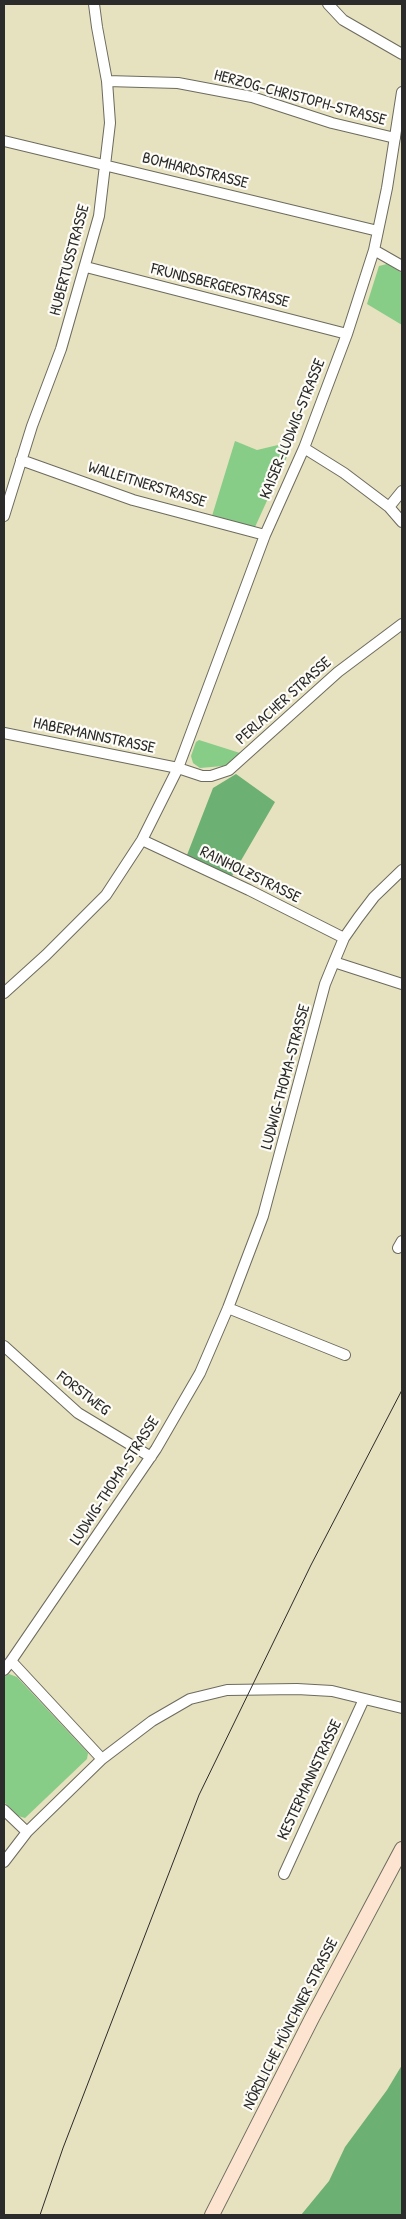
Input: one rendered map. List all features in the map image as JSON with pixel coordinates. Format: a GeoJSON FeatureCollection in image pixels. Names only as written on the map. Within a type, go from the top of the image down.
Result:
{"type":"FeatureCollection","features":[{"type":"Feature","properties":{"kind":"main road","name":"NÖRDLICHE MÜNCHNER STRASSE"},"geometry":{"type":"LineString","coordinates":[[212,2215],[312,2018],[402,1849]]}},
{"type":"Feature","properties":{"kind":"street","name":"HUBERTUSSTRASSE"},"geometry":{"type":"LineString","coordinates":[[4,516],[21,460],[61,349],[86,268],[99,216],[110,123],[107,81],[94,4]]}},
{"type":"Feature","properties":{"kind":"street"},"geometry":{"type":"LineString","coordinates":[[328,4],[343,20],[402,54]]}},
{"type":"Feature","properties":{"kind":"street","name":"HERZOG-CHRISTOPH-STRASSE"},"geometry":{"type":"LineString","coordinates":[[107,81],[178,82],[242,95],[332,123],[395,138]]}},
{"type":"Feature","properties":{"kind":"street","name":"KAISER-LUDWIG-STRASSE"},"geometry":{"type":"LineString","coordinates":[[4,993],[46,955],[106,894],[142,840],[178,768],[265,535],[304,448],[347,334],[374,250],[402,92]]}},
{"type":"Feature","properties":{"kind":"street","name":"BOMHARDSTRASSE"},"geometry":{"type":"LineString","coordinates":[[4,141],[378,231]]}},
{"type":"Feature","properties":{"kind":"street"},"geometry":{"type":"LineString","coordinates":[[374,250],[402,266]]}},
{"type":"Feature","properties":{"kind":"street","name":"FRUNDSBERGERSTRASSE"},"geometry":{"type":"LineString","coordinates":[[86,268],[347,334]]}},
{"type":"Feature","properties":{"kind":"street"},"geometry":{"type":"LineString","coordinates":[[304,448],[344,473],[389,507],[402,522]]}},
{"type":"Feature","properties":{"kind":"street","name":"WALLEITNERSTRASSE"},"geometry":{"type":"LineString","coordinates":[[21,460],[133,500],[265,535]]}},
{"type":"Feature","properties":{"kind":"street"},"geometry":{"type":"LineString","coordinates":[[389,507],[402,491]]}},
{"type":"Feature","properties":{"kind":"street","name":"PERLACHER STRASSE"},"geometry":{"type":"LineString","coordinates":[[178,768],[202,776],[211,776],[229,770],[338,672],[402,624]]}},
{"type":"Feature","properties":{"kind":"street","name":"HABERMANNSTRASSE"},"geometry":{"type":"LineString","coordinates":[[4,733],[178,768]]}},
{"type":"Feature","properties":{"kind":"street","name":"RAINHOLZSTRASSE"},"geometry":{"type":"LineString","coordinates":[[142,840],[249,890],[344,938]]}},
{"type":"Feature","properties":{"kind":"street","name":"LUDWIG-THOMA-STRASSE"},"geometry":{"type":"LineString","coordinates":[[4,1670],[150,1457],[200,1372],[228,1308],[264,1216],[326,984],[334,962],[344,938],[374,897],[402,870]]}},
{"type":"Feature","properties":{"kind":"street"},"geometry":{"type":"LineString","coordinates":[[334,962],[402,984]]}},
{"type":"Feature","properties":{"kind":"street"},"geometry":{"type":"LineString","coordinates":[[228,1308],[344,1355]]}},
{"type":"Feature","properties":{"kind":"street","name":"FORSTWEG"},"geometry":{"type":"LineString","coordinates":[[4,1346],[78,1412],[150,1457]]}},
{"type":"Feature","properties":{"kind":"street"},"geometry":{"type":"LineString","coordinates":[[11,1661],[102,1759]]}},
{"type":"Feature","properties":{"kind":"street"},"geometry":{"type":"LineString","coordinates":[[4,1862],[27,1832],[102,1759],[133,1734],[173,1707],[211,1692],[246,1688],[332,1691],[402,1708]]}},
{"type":"Feature","properties":{"kind":"street","name":"KESTERMANNSTRASSE"},"geometry":{"type":"LineString","coordinates":[[284,1874],[364,1699]]}},
{"type":"Feature","properties":{"kind":"street"},"geometry":{"type":"LineString","coordinates":[[4,1810],[27,1832]]}},
{"type":"Feature","properties":{"kind":"green space"},"geometry":{"type":"Polygon","coordinates":[[[387,264],[402,273],[402,325],[367,304],[379,266],[387,264]]]}},
{"type":"Feature","properties":{"kind":"green space"},"geometry":{"type":"Polygon","coordinates":[[[235,441],[257,450],[278,445],[291,448],[255,527],[212,516],[235,441]]]}},
{"type":"Feature","properties":{"kind":"green space"},"geometry":{"type":"Polygon","coordinates":[[[199,740],[240,753],[241,757],[233,763],[223,766],[200,768],[193,763],[191,756],[196,742],[199,740]]]}},
{"type":"Feature","properties":{"kind":"green space"},"geometry":{"type":"Polygon","coordinates":[[[236,774],[275,802],[232,876],[187,855],[213,788],[236,774]]]}},
{"type":"Feature","properties":{"kind":"green space"},"geometry":{"type":"Polygon","coordinates":[[[9,1674],[17,1677],[88,1753],[87,1759],[25,1818],[18,1816],[4,1802],[4,1677],[9,1674]]]}},
{"type":"Feature","properties":{"kind":"green space"},"geometry":{"type":"Polygon","coordinates":[[[402,2065],[402,2215],[301,2215],[329,2181],[345,2147],[387,2090],[402,2065]]]}},
{"type":"Feature","properties":{"kind":"tram line"},"geometry":{"type":"LineString","coordinates":[[40,2215],[63,2148],[199,1795],[311,1565],[402,1390]]}}]}
